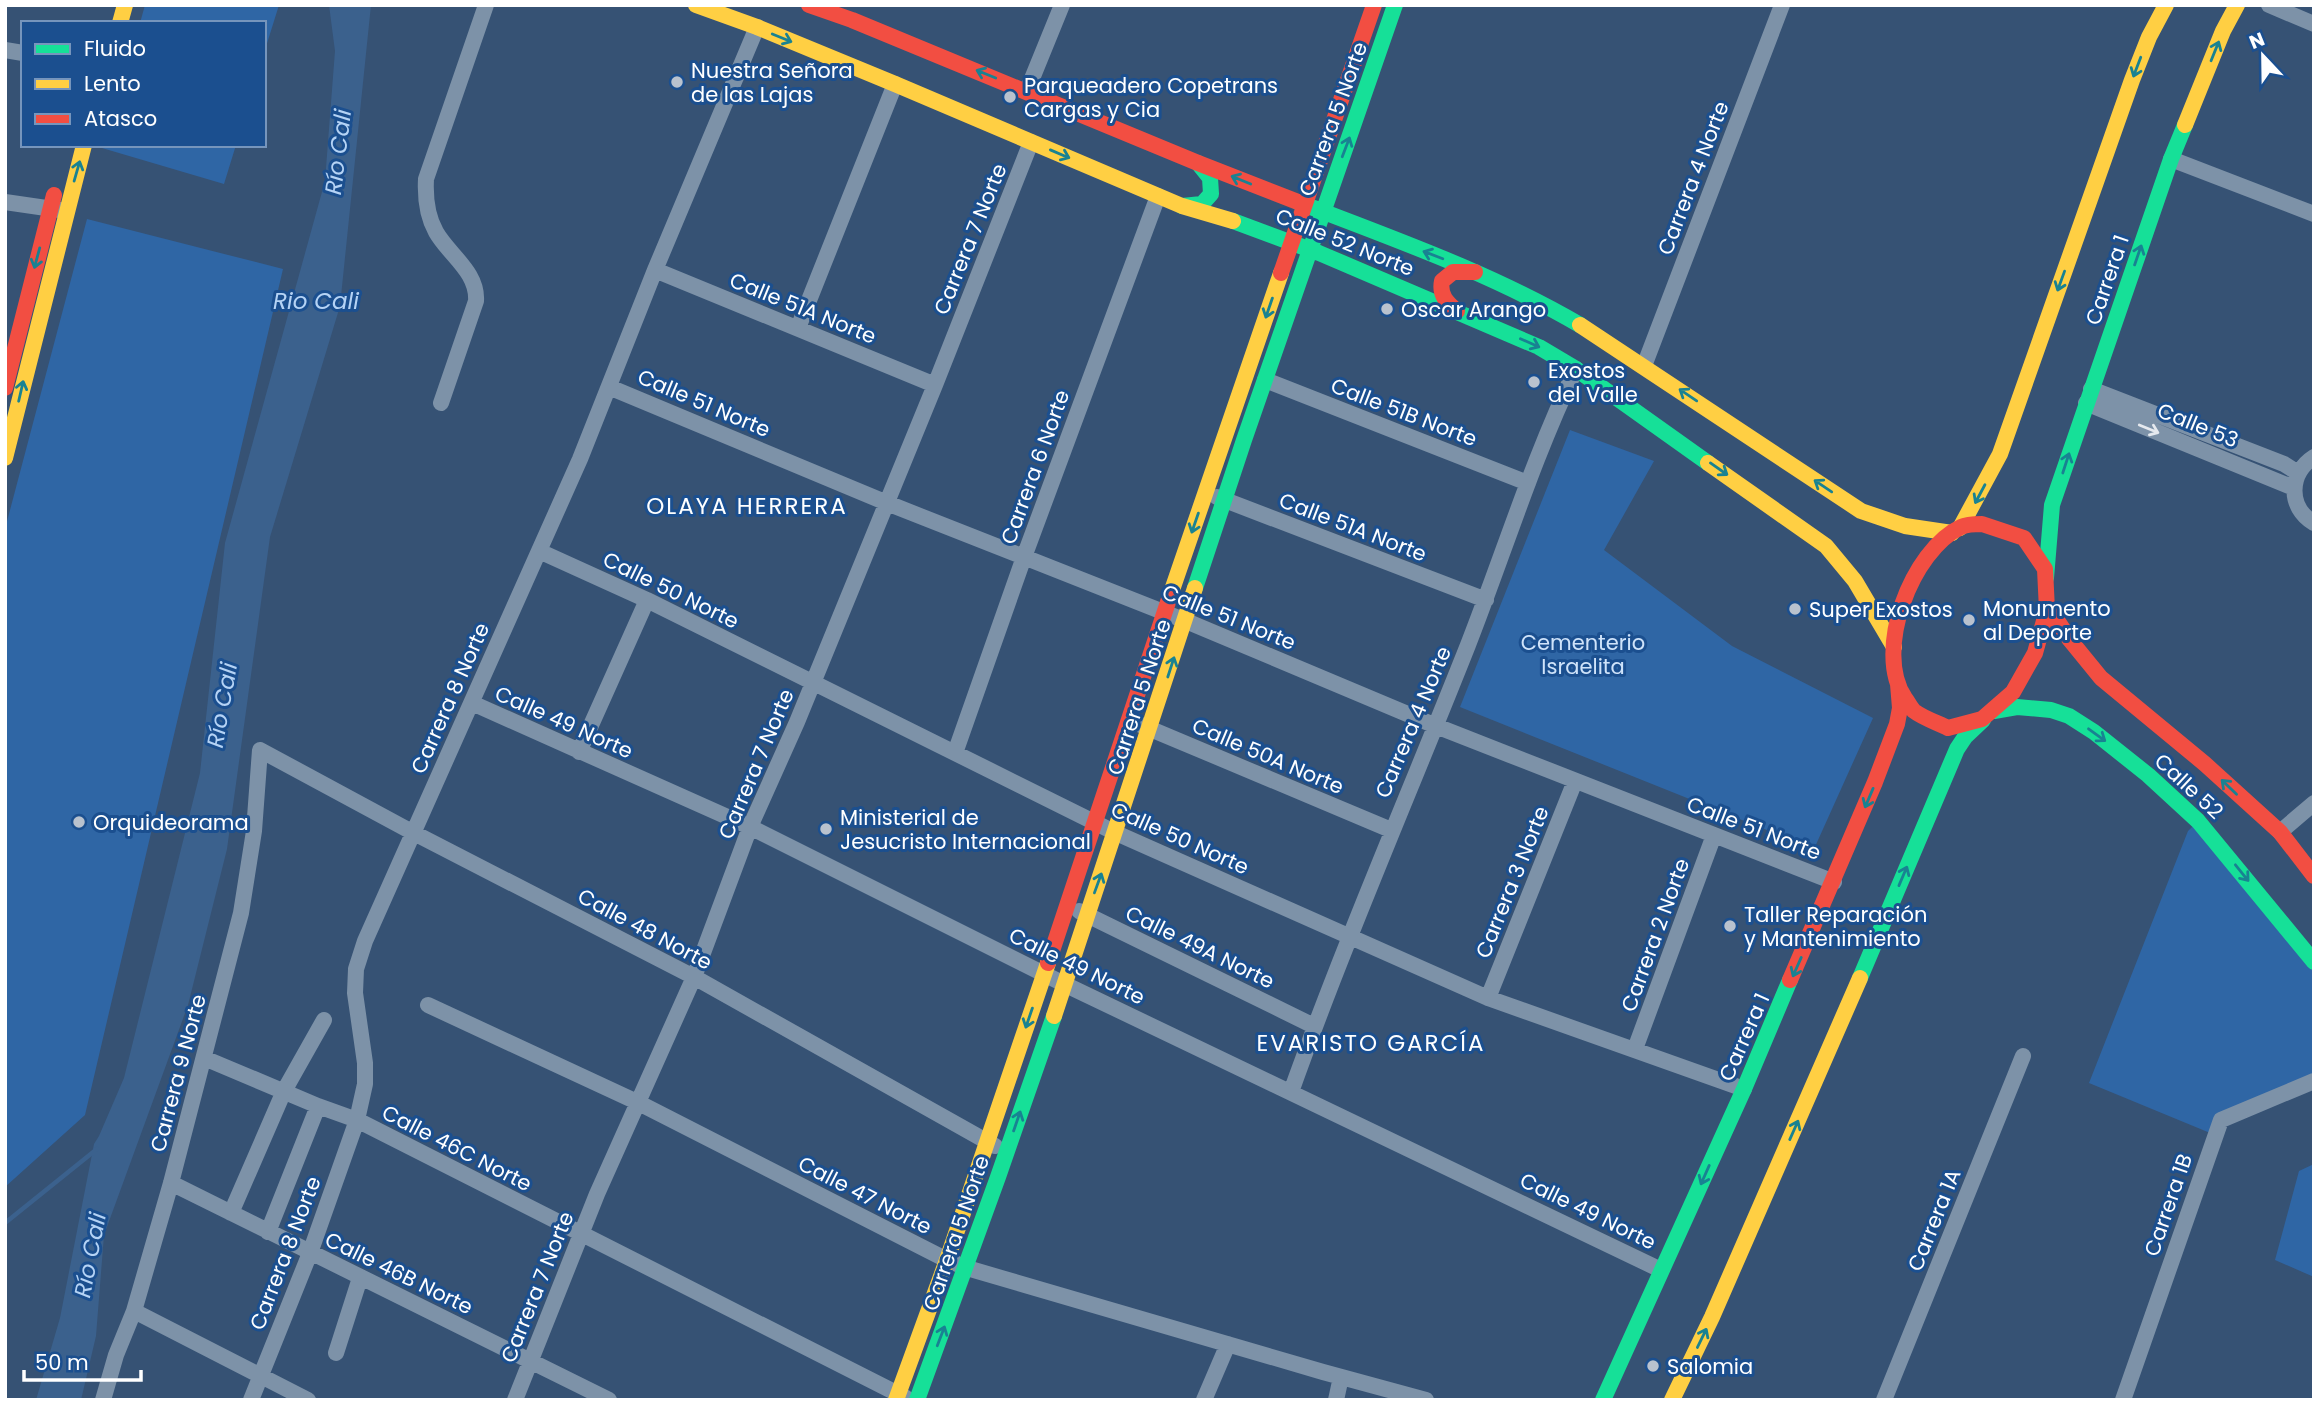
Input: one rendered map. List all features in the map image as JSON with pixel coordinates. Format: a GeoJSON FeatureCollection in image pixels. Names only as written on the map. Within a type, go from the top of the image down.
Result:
{"type":"FeatureCollection","features":[{"type":"Feature","properties":{"kind":"main road","name":"Calle 52 Norte"},"geometry":{"type":"LineString","coordinates":[[696,5],[895,84],[1182,206],[1293,238],[1310,250],[1539,347],[1576,369],[1826,546],[1861,586],[1894,647]]}},
{"type":"Feature","properties":{"kind":"main road","name":"Calle 52 Norte"},"geometry":{"type":"LineString","coordinates":[[809,5],[852,20],[1304,205],[1320,218],[1373,231],[1485,275],[1544,303],[1644,366],[1861,511],[1897,526],[1956,531]]}},
{"type":"Feature","properties":{"kind":"main road","name":"Carrera 5 Norte"},"geometry":{"type":"LineString","coordinates":[[902,1398],[1164,613],[1374,5]]}},
{"type":"Feature","properties":{"kind":"main road","name":"Carrera 5 Norte"},"geometry":{"type":"LineString","coordinates":[[917,1400],[967,1268],[1065,984],[1224,500],[1395,5]]}},
{"type":"Feature","properties":{"kind":"main road","name":"Carrera 1"},"geometry":{"type":"LineString","coordinates":[[1956,531],[1972,509],[2000,454],[2132,80],[2149,37],[2166,5]]}},
{"type":"Feature","properties":{"kind":"main road","name":"Carrera 1"},"geometry":{"type":"LineString","coordinates":[[2046,578],[2052,505],[2171,159],[2237,5]]}},
{"type":"Feature","properties":{"kind":"main road"},"geometry":{"type":"LineString","coordinates":[[5,458],[30,351],[58,210],[60,173],[67,147]]}},
{"type":"Feature","properties":{"kind":"main road"},"geometry":{"type":"LineString","coordinates":[[5,387],[10,346],[83,147]]}},
{"type":"Feature","properties":{"kind":"main road"},"geometry":{"type":"LineString","coordinates":[[1182,206],[1200,206],[1206,202],[1212,191],[1211,178],[1198,163]]}},
{"type":"Feature","properties":{"kind":"main road"},"geometry":{"type":"LineString","coordinates":[[1293,238],[1320,218]]}},
{"type":"Feature","properties":{"kind":"main road"},"geometry":{"type":"LineString","coordinates":[[1458,312],[1443,299],[1441,289],[1444,278],[1459,269],[1485,275]]}},
{"type":"Feature","properties":{"kind":"main road"},"geometry":{"type":"LineString","coordinates":[[1672,1400],[1712,1317],[1839,1028],[1957,748],[1965,737],[1989,716],[2014,691],[2029,668],[2044,631],[2048,605],[2046,578],[2039,556],[2032,546],[2014,532],[1993,524],[1971,525],[1956,531],[1930,554],[1909,584],[1900,609],[1894,647],[1898,684],[1909,705],[1929,721],[1955,727],[1969,725],[1989,716]]}},
{"type":"Feature","properties":{"kind":"main road","name":"Calle 52"},"geometry":{"type":"LineString","coordinates":[[2048,605],[2070,640],[2101,678],[2205,764],[2280,832],[2314,876]]}},
{"type":"Feature","properties":{"kind":"main road","name":"Carrera 1"},"geometry":{"type":"LineString","coordinates":[[1603,1400],[1744,1089],[1833,882],[1893,734],[1900,708],[1898,684]]}},
{"type":"Feature","properties":{"kind":"main road","name":"Calle 52"},"geometry":{"type":"LineString","coordinates":[[1989,716],[2017,707],[2051,710],[2069,716],[2094,732],[2148,775],[2198,821],[2314,962]]}},
{"type":"Feature","properties":{"kind":"street"},"geometry":{"type":"LineString","coordinates":[[441,403],[476,301],[477,289],[432,223],[425,193],[426,179],[486,5]]}},
{"type":"Feature","properties":{"kind":"street"},"geometry":{"type":"LineString","coordinates":[[1027,92],[1062,5]]}},
{"type":"Feature","properties":{"kind":"street","name":"Carrera 4 Norte"},"geometry":{"type":"LineString","coordinates":[[1644,366],[1782,5]]}},
{"type":"Feature","properties":{"kind":"street"},"geometry":{"type":"LineString","coordinates":[[2269,5],[2314,24]]}},
{"type":"Feature","properties":{"kind":"street","name":"Carrera 8 Norte"},"geometry":{"type":"LineString","coordinates":[[251,1400],[310,1253],[357,1120],[365,1084],[365,1063],[355,993],[356,969],[365,941],[539,551],[757,27]]}},
{"type":"Feature","properties":{"kind":"street"},"geometry":{"type":"LineString","coordinates":[[798,328],[895,84]]}},
{"type":"Feature","properties":{"kind":"street","name":"Carrera 7 Norte"},"geometry":{"type":"LineString","coordinates":[[515,1400],[580,1234],[694,977],[750,828],[887,503],[1031,142]]}},
{"type":"Feature","properties":{"kind":"street"},"geometry":{"type":"LineString","coordinates":[[2171,159],[2314,214]]}},
{"type":"Feature","properties":{"kind":"street","name":"Carrera 6 Norte"},"geometry":{"type":"LineString","coordinates":[[955,753],[1024,557],[1158,196]]}},
{"type":"Feature","properties":{"kind":"street"},"geometry":{"type":"LineString","coordinates":[[5,202],[58,210]]}},
{"type":"Feature","properties":{"kind":"street","name":"Calle 51A Norte"},"geometry":{"type":"LineString","coordinates":[[655,270],[935,385]]}},
{"type":"Feature","properties":{"kind":"street"},"geometry":{"type":"LineString","coordinates":[[10,346],[30,351]]}},
{"type":"Feature","properties":{"kind":"street","name":"Carrera 4 Norte"},"geometry":{"type":"LineString","coordinates":[[1290,1092],[1391,831],[1486,600],[1528,483],[1576,369]]}},
{"type":"Feature","properties":{"kind":"street","name":"Calle 51B Norte"},"geometry":{"type":"LineString","coordinates":[[1265,380],[1528,483]]}},
{"type":"Feature","properties":{"kind":"street","name":"Calle 51 Norte"},"geometry":{"type":"LineString","coordinates":[[609,387],[887,503],[1186,621],[1436,726],[1833,882]]}},
{"type":"Feature","properties":{"kind":"street","name":"Calle 53"},"geometry":{"type":"LineString","coordinates":[[2089,396],[2284,464],[2296,480]]}},
{"type":"Feature","properties":{"kind":"street"},"geometry":{"type":"LineString","coordinates":[[2314,457],[2304,464],[2296,480],[2298,506],[2314,523]]}},
{"type":"Feature","properties":{"kind":"street","name":"Calle 51A Norte"},"geometry":{"type":"LineString","coordinates":[[1205,492],[1486,600]]}},
{"type":"Feature","properties":{"kind":"street","name":"Calle 50 Norte"},"geometry":{"type":"LineString","coordinates":[[539,551],[647,600],[1116,833],[1488,998],[1744,1089]]}},
{"type":"Feature","properties":{"kind":"street"},"geometry":{"type":"LineString","coordinates":[[579,752],[647,600]]}},
{"type":"Feature","properties":{"kind":"street","name":"Calle 49 Norte"},"geometry":{"type":"LineString","coordinates":[[472,704],[750,828],[1065,984],[1661,1270]]}},
{"type":"Feature","properties":{"kind":"street","name":"Calle 50A Norte"},"geometry":{"type":"LineString","coordinates":[[1129,720],[1391,831]]}},
{"type":"Feature","properties":{"kind":"street","name":"Calle 48 Norte"},"geometry":{"type":"LineString","coordinates":[[260,750],[412,832],[694,977],[1006,1151]]}},
{"type":"Feature","properties":{"kind":"street","name":"Carrera 9 Norte"},"geometry":{"type":"LineString","coordinates":[[103,1400],[116,1355],[134,1311],[171,1183],[241,913],[254,831],[260,750]]}},
{"type":"Feature","properties":{"kind":"street","name":"Carrera 3 Norte"},"geometry":{"type":"LineString","coordinates":[[1488,998],[1575,781]]}},
{"type":"Feature","properties":{"kind":"street"},"geometry":{"type":"LineString","coordinates":[[2280,832],[2314,803]]}},
{"type":"Feature","properties":{"kind":"street","name":"Carrera 2 Norte"},"geometry":{"type":"LineString","coordinates":[[1635,1049],[1714,835]]}},
{"type":"Feature","properties":{"kind":"street","name":"Calle 49A Norte"},"geometry":{"type":"LineString","coordinates":[[1068,906],[1314,1026]]}},
{"type":"Feature","properties":{"kind":"street","name":"Calle 47 Norte"},"geometry":{"type":"LineString","coordinates":[[428,1005],[637,1102],[967,1268],[1426,1400]]}},
{"type":"Feature","properties":{"kind":"street"},"geometry":{"type":"LineString","coordinates":[[231,1213],[284,1091],[324,1020]]}},
{"type":"Feature","properties":{"kind":"street","name":"Carrera 1A"},"geometry":{"type":"LineString","coordinates":[[1884,1400],[2023,1056]]}},
{"type":"Feature","properties":{"kind":"street","name":"Calle 46C Norte"},"geometry":{"type":"LineString","coordinates":[[204,1058],[357,1120],[902,1398]]}},
{"type":"Feature","properties":{"kind":"street","name":"Carrera 1B"},"geometry":{"type":"LineString","coordinates":[[2123,1400],[2221,1119],[2314,1081]]}},
{"type":"Feature","properties":{"kind":"street"},"geometry":{"type":"LineString","coordinates":[[268,1232],[318,1106]]}},
{"type":"Feature","properties":{"kind":"street","name":"Calle 46B Norte"},"geometry":{"type":"LineString","coordinates":[[171,1183],[609,1400]]}},
{"type":"Feature","properties":{"kind":"street"},"geometry":{"type":"LineString","coordinates":[[335,1353],[360,1278]]}},
{"type":"Feature","properties":{"kind":"street"},"geometry":{"type":"LineString","coordinates":[[134,1311],[308,1400]]}},
{"type":"Feature","properties":{"kind":"street"},"geometry":{"type":"LineString","coordinates":[[1204,1400],[1228,1344]]}},
{"type":"Feature","properties":{"kind":"street"},"geometry":{"type":"LineString","coordinates":[[1336,1400],[1341,1377]]}},
{"type":"Feature","properties":{"kind":"green space"},"geometry":{"type":"Polygon","coordinates":[[[145,5],[279,5],[266,47],[266,21],[141,21],[145,5]]]}},
{"type":"Feature","properties":{"kind":"green space"},"geometry":{"type":"Polygon","coordinates":[[[102,147],[235,147],[224,184],[102,147]]]}},
{"type":"Feature","properties":{"kind":"green space","name":"Orquideorama"},"geometry":{"type":"Polygon","coordinates":[[[87,219],[283,269],[85,1115],[5,1187],[5,529],[87,219]]]}},
{"type":"Feature","properties":{"kind":"green space","name":"Cementerio Israelita"},"geometry":{"type":"Polygon","coordinates":[[[1570,430],[1654,461],[1604,550],[1732,646],[1873,718],[1814,849],[1460,707],[1570,430]]]}},
{"type":"Feature","properties":{"kind":"green space"},"geometry":{"type":"Polygon","coordinates":[[[2198,821],[2314,962],[2314,1081],[2221,1119],[2215,1135],[2089,1083],[2188,831],[2198,821]]]}},
{"type":"Feature","properties":{"kind":"green space"},"geometry":{"type":"Polygon","coordinates":[[[2314,1164],[2314,1277],[2275,1260],[2299,1171],[2314,1164]]]}},
{"type":"Feature","properties":{"kind":"water","name":"Rio Cali"},"geometry":{"type":"Polygon","coordinates":[[[329,5],[371,5],[340,306],[270,537],[227,849],[188,1005],[104,1235],[96,1336],[81,1400],[36,1400],[60,1318],[94,1144],[124,1078],[200,773],[225,543],[325,181],[335,51],[329,5]]]}},
{"type":"Feature","properties":{"kind":"waterway"},"geometry":{"type":"LineString","coordinates":[[5,1223],[97,1149]]}},
{"type":"Feature","properties":{"kind":"traffic: fast"},"geometry":{"type":"LineString","coordinates":[[1195,588],[1395,5]]}},
{"type":"Feature","properties":{"kind":"traffic: fast"},"geometry":{"type":"LineString","coordinates":[[2046,578],[2052,505],[2185,125]]}},
{"type":"Feature","properties":{"kind":"traffic: fast"},"geometry":{"type":"LineString","coordinates":[[1182,206],[1202,204],[1211,194],[1210,178],[1198,163]]}},
{"type":"Feature","properties":{"kind":"traffic: fast"},"geometry":{"type":"LineString","coordinates":[[1298,202],[1477,273],[1580,325]]}},
{"type":"Feature","properties":{"kind":"traffic: fast"},"geometry":{"type":"LineString","coordinates":[[1233,221],[1319,253],[1539,347],[1576,369],[1708,463]]}},
{"type":"Feature","properties":{"kind":"traffic: fast"},"geometry":{"type":"LineString","coordinates":[[1994,711],[2017,707],[2051,710],[2069,716],[2094,732],[2148,775],[2198,821],[2314,962]]}},
{"type":"Feature","properties":{"kind":"traffic: fast"},"geometry":{"type":"LineString","coordinates":[[1860,978],[1957,749],[1983,720]]}},
{"type":"Feature","properties":{"kind":"traffic: fast"},"geometry":{"type":"LineString","coordinates":[[1603,1400],[1744,1089],[1790,980]]}},
{"type":"Feature","properties":{"kind":"traffic: fast"},"geometry":{"type":"LineString","coordinates":[[917,1400],[1054,1016]]}},
{"type":"Feature","properties":{"kind":"traffic: slow"},"geometry":{"type":"LineString","coordinates":[[121,21],[125,5]]}},
{"type":"Feature","properties":{"kind":"traffic: slow"},"geometry":{"type":"LineString","coordinates":[[696,5],[895,84],[1182,206],[1233,221]]}},
{"type":"Feature","properties":{"kind":"traffic: slow"},"geometry":{"type":"LineString","coordinates":[[1960,528],[2000,454],[2132,80],[2149,37],[2166,5]]}},
{"type":"Feature","properties":{"kind":"traffic: slow"},"geometry":{"type":"LineString","coordinates":[[2185,125],[2223,31],[2237,5]]}},
{"type":"Feature","properties":{"kind":"traffic: slow"},"geometry":{"type":"LineString","coordinates":[[5,458],[83,147]]}},
{"type":"Feature","properties":{"kind":"traffic: slow"},"geometry":{"type":"LineString","coordinates":[[1171,593],[1281,273]]}},
{"type":"Feature","properties":{"kind":"traffic: slow"},"geometry":{"type":"LineString","coordinates":[[1580,325],[1861,511],[1905,526],[1952,533]]}},
{"type":"Feature","properties":{"kind":"traffic: slow"},"geometry":{"type":"LineString","coordinates":[[1708,463],[1826,546],[1855,581],[1894,647]]}},
{"type":"Feature","properties":{"kind":"traffic: slow"},"geometry":{"type":"LineString","coordinates":[[1054,1016],[1195,588]]}},
{"type":"Feature","properties":{"kind":"traffic: slow"},"geometry":{"type":"LineString","coordinates":[[896,1400],[947,1260],[1048,963]]}},
{"type":"Feature","properties":{"kind":"traffic: slow"},"geometry":{"type":"LineString","coordinates":[[1672,1400],[1712,1317],[1860,978]]}},
{"type":"Feature","properties":{"kind":"traffic: jam"},"geometry":{"type":"LineString","coordinates":[[809,5],[852,20],[1298,202]]}},
{"type":"Feature","properties":{"kind":"traffic: jam"},"geometry":{"type":"LineString","coordinates":[[1281,273],[1374,5]]}},
{"type":"Feature","properties":{"kind":"traffic: jam"},"geometry":{"type":"LineString","coordinates":[[5,388],[54,195]]}},
{"type":"Feature","properties":{"kind":"traffic: jam"},"geometry":{"type":"LineString","coordinates":[[1457,311],[1445,298],[1442,281],[1453,272],[1475,272]]}},
{"type":"Feature","properties":{"kind":"traffic: jam"},"geometry":{"type":"LineString","coordinates":[[1982,524],[2024,538],[2045,569],[2047,610],[2035,653],[2013,692],[1982,719],[1948,728],[1914,711],[1905,698],[1896,678],[1893,655],[1896,629],[1913,579],[1927,557],[1943,539],[1961,527],[1982,524]]}},
{"type":"Feature","properties":{"kind":"traffic: jam"},"geometry":{"type":"LineString","coordinates":[[1048,963],[1171,593]]}},
{"type":"Feature","properties":{"kind":"traffic: jam"},"geometry":{"type":"LineString","coordinates":[[2047,605],[2070,640],[2101,678],[2205,764],[2280,832],[2314,876]]}},
{"type":"Feature","properties":{"kind":"traffic: jam"},"geometry":{"type":"LineString","coordinates":[[1790,980],[1897,724],[1900,708],[1898,684]]}},
{"type":"Feature","properties":{"kind":"place","name":"Nuestra Señora de las Lajas"},"geometry":{"type":"Point","coordinates":[677,82]}},
{"type":"Feature","properties":{"kind":"place","name":"Parqueadero Copetrans Cargas y Cia"},"geometry":{"type":"Point","coordinates":[1010,97]}},
{"type":"Feature","properties":{"kind":"place","name":"Oscar Arango"},"geometry":{"type":"Point","coordinates":[1387,309]}},
{"type":"Feature","properties":{"kind":"place","name":"Exostos del Valle"},"geometry":{"type":"Point","coordinates":[1534,382]}},
{"type":"Feature","properties":{"kind":"place","name":"Super Exostos"},"geometry":{"type":"Point","coordinates":[1795,609]}},
{"type":"Feature","properties":{"kind":"place","name":"Monumento al Deporte"},"geometry":{"type":"Point","coordinates":[1969,620]}},
{"type":"Feature","properties":{"kind":"place","name":"Orquideorama"},"geometry":{"type":"Point","coordinates":[79,822]}},
{"type":"Feature","properties":{"kind":"place","name":"Ministerial de Jesucristo Internacional"},"geometry":{"type":"Point","coordinates":[826,829]}},
{"type":"Feature","properties":{"kind":"place","name":"Taller Reparación y Mantenimiento"},"geometry":{"type":"Point","coordinates":[1730,926]}},
{"type":"Feature","properties":{"kind":"place","name":"Salomia"},"geometry":{"type":"Point","coordinates":[1653,1366]}},
{"type":"Feature","properties":{"kind":"district","name":"OLAYA HERRERA"},"geometry":{"type":"Point","coordinates":[747,506]}},
{"type":"Feature","properties":{"kind":"district","name":"EVARISTO GARCÍA"},"geometry":{"type":"Point","coordinates":[1371,1043]}},
{"type":"Feature","properties":{"kind":"water label","name":"Río Cali"},"geometry":{"type":"Point","coordinates":[338,152]}},
{"type":"Feature","properties":{"kind":"water label","name":"Río Cali"},"geometry":{"type":"Point","coordinates":[222,705]}},
{"type":"Feature","properties":{"kind":"water label","name":"Río Cali"},"geometry":{"type":"Point","coordinates":[90,1255]}}]}
